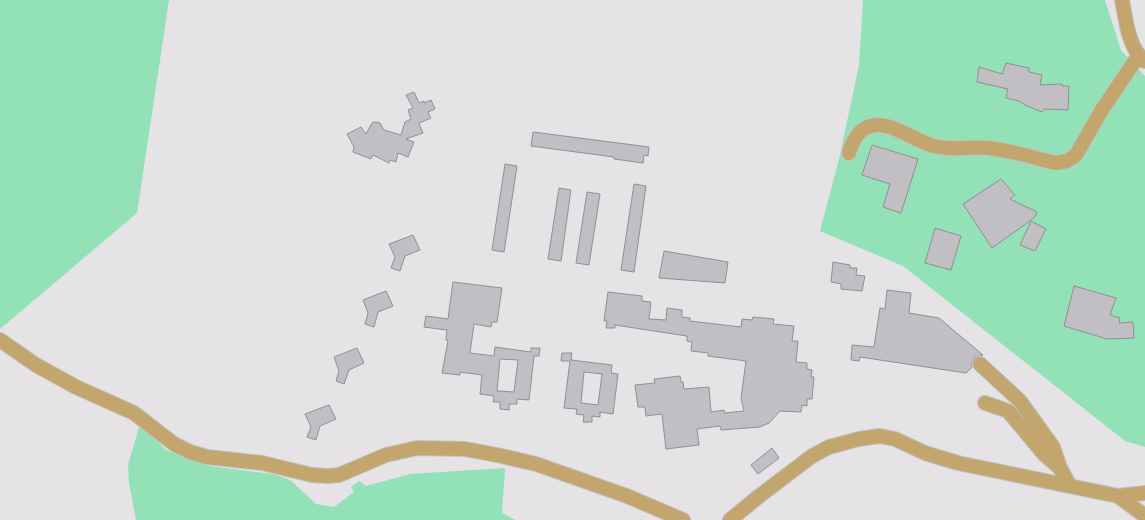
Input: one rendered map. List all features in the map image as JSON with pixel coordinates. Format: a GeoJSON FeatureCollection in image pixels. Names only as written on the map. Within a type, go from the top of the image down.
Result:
{"type":"FeatureCollection","features":[{"type":"Feature","properties":{"kind":"street"},"geometry":{"type":"LineString","coordinates":[[848,152],[854,137],[868,127],[878,125],[932,146],[947,149],[988,148],[1056,163],[1067,161],[1076,155],[1101,111],[1142,58],[1135,51],[1129,34],[1122,0]]}},
{"type":"Feature","properties":{"kind":"street"},"geometry":{"type":"LineString","coordinates":[[0,340],[36,365],[76,387],[134,413],[174,444],[199,454],[262,464],[312,475],[328,476],[339,475],[386,455],[417,448],[465,449],[536,464],[627,496],[683,520]]}},
{"type":"Feature","properties":{"kind":"street"},"geometry":{"type":"LineString","coordinates":[[980,364],[1020,401],[1053,447],[1060,468],[1070,486]]}},
{"type":"Feature","properties":{"kind":"street"},"geometry":{"type":"LineString","coordinates":[[1008,411],[1020,401]]}},
{"type":"Feature","properties":{"kind":"street"},"geometry":{"type":"LineString","coordinates":[[985,403],[1008,411],[1044,454],[1060,468]]}},
{"type":"Feature","properties":{"kind":"street"},"geometry":{"type":"LineString","coordinates":[[730,520],[812,456],[829,447],[880,436],[895,438],[942,459],[1118,496],[1145,493]]}},
{"type":"Feature","properties":{"kind":"street"},"geometry":{"type":"LineString","coordinates":[[1118,496],[1145,516],[1144,520]]}},
{"type":"Feature","properties":{"kind":"green space"},"geometry":{"type":"Polygon","coordinates":[[[0,0],[169,0],[137,213],[0,329],[0,0]]]}},
{"type":"Feature","properties":{"kind":"green space"},"geometry":{"type":"Polygon","coordinates":[[[863,0],[1105,0],[1121,50],[1145,76],[1145,447],[1125,441],[903,266],[820,231],[839,159],[859,65],[863,0]]]}},
{"type":"Feature","properties":{"kind":"green space"},"geometry":{"type":"Polygon","coordinates":[[[140,424],[166,450],[209,466],[273,474],[290,480],[316,504],[334,507],[354,492],[351,487],[359,481],[366,486],[410,474],[505,468],[502,513],[515,520],[136,520],[129,483],[128,465],[140,424]]]}},
{"type":"Feature","properties":{"kind":"building"},"geometry":{"type":"Polygon","coordinates":[[[1006,63],[1029,68],[1029,72],[1042,75],[1040,85],[1062,84],[1062,86],[1069,86],[1068,110],[1044,109],[1042,112],[1019,101],[1006,98],[1008,89],[977,82],[979,67],[1002,74],[1006,63]]]}},
{"type":"Feature","properties":{"kind":"building"},"geometry":{"type":"Polygon","coordinates":[[[414,92],[419,103],[431,100],[435,109],[428,112],[431,118],[419,123],[423,133],[406,139],[414,142],[408,157],[398,153],[396,162],[390,160],[389,163],[373,155],[371,159],[353,152],[354,147],[347,134],[361,127],[366,134],[372,123],[380,123],[384,130],[401,135],[405,122],[411,119],[408,110],[413,108],[406,95],[414,92]]]}},
{"type":"Feature","properties":{"kind":"building"},"geometry":{"type":"Polygon","coordinates":[[[533,132],[649,147],[648,156],[644,155],[643,163],[614,159],[614,157],[531,146],[533,132]]]}},
{"type":"Feature","properties":{"kind":"building"},"geometry":{"type":"Polygon","coordinates":[[[872,145],[918,159],[901,213],[883,207],[890,184],[862,175],[872,145]]]}},
{"type":"Feature","properties":{"kind":"building"},"geometry":{"type":"Polygon","coordinates":[[[505,164],[517,166],[504,252],[492,250],[505,164]]]}},
{"type":"Feature","properties":{"kind":"building"},"geometry":{"type":"Polygon","coordinates":[[[1001,179],[1015,195],[1010,199],[1037,212],[1034,218],[992,248],[963,204],[1001,179]]]}},
{"type":"Feature","properties":{"kind":"building"},"geometry":{"type":"Polygon","coordinates":[[[634,184],[646,186],[634,272],[621,270],[634,184]]]}},
{"type":"Feature","properties":{"kind":"building"},"geometry":{"type":"Polygon","coordinates":[[[559,188],[571,190],[561,261],[548,259],[559,188]]]}},
{"type":"Feature","properties":{"kind":"building"},"geometry":{"type":"Polygon","coordinates":[[[587,192],[600,194],[589,265],[576,263],[587,192]]]}},
{"type":"Feature","properties":{"kind":"building"},"geometry":{"type":"Polygon","coordinates":[[[1031,221],[1046,229],[1035,251],[1020,245],[1031,221]]]}},
{"type":"Feature","properties":{"kind":"building"},"geometry":{"type":"Polygon","coordinates":[[[935,228],[961,236],[951,270],[925,263],[935,228]]]}},
{"type":"Feature","properties":{"kind":"building"},"geometry":{"type":"Polygon","coordinates":[[[413,235],[420,250],[405,256],[400,271],[391,268],[395,257],[389,244],[413,235]]]}},
{"type":"Feature","properties":{"kind":"building"},"geometry":{"type":"Polygon","coordinates":[[[664,251],[728,262],[725,283],[659,278],[664,251]]]}},
{"type":"Feature","properties":{"kind":"building"},"geometry":{"type":"Polygon","coordinates":[[[833,262],[850,265],[850,268],[857,268],[856,275],[865,276],[862,291],[841,289],[841,284],[831,282],[833,262]]]}},
{"type":"Feature","properties":{"kind":"building"},"geometry":{"type":"Polygon","coordinates":[[[453,282],[502,288],[497,322],[492,322],[491,327],[474,324],[470,353],[494,356],[495,347],[531,352],[531,348],[540,348],[539,356],[534,356],[529,400],[517,399],[517,404],[509,404],[509,410],[500,409],[500,402],[493,402],[494,396],[480,394],[482,375],[460,372],[460,375],[442,373],[448,341],[446,340],[447,330],[424,327],[426,316],[448,319],[453,282]],[[500,359],[497,391],[514,392],[518,360],[500,359]]]}},
{"type":"Feature","properties":{"kind":"building"},"geometry":{"type":"Polygon","coordinates":[[[1074,286],[1116,298],[1110,315],[1120,318],[1119,323],[1133,322],[1134,338],[1107,339],[1064,326],[1074,286]]]}},
{"type":"Feature","properties":{"kind":"building"},"geometry":{"type":"Polygon","coordinates":[[[887,290],[911,293],[909,313],[939,318],[983,355],[974,358],[972,367],[966,373],[860,357],[859,361],[851,360],[852,345],[874,347],[880,308],[885,309],[887,290]]]}},
{"type":"Feature","properties":{"kind":"building"},"geometry":{"type":"Polygon","coordinates":[[[386,291],[393,306],[378,312],[374,327],[365,324],[368,313],[363,300],[386,291]]]}},
{"type":"Feature","properties":{"kind":"building"},"geometry":{"type":"Polygon","coordinates":[[[608,292],[642,296],[642,301],[651,302],[649,319],[666,320],[667,308],[682,310],[682,317],[690,318],[690,321],[741,327],[742,319],[752,320],[753,317],[774,319],[773,324],[794,326],[792,341],[798,341],[796,362],[807,363],[807,369],[812,370],[811,377],[814,377],[812,399],[807,399],[807,406],[802,405],[801,412],[780,411],[769,423],[760,427],[721,430],[720,426],[697,429],[699,445],[666,449],[662,414],[646,416],[645,407],[638,407],[635,385],[655,383],[654,379],[680,376],[684,389],[709,387],[711,412],[724,410],[725,413],[744,411],[741,398],[746,361],[708,356],[708,353],[691,351],[692,342],[687,341],[687,336],[615,325],[615,328],[606,328],[607,321],[604,321],[608,292]]]}},
{"type":"Feature","properties":{"kind":"building"},"geometry":{"type":"Polygon","coordinates":[[[357,348],[364,363],[349,370],[344,384],[336,381],[339,371],[334,357],[357,348]]]}},
{"type":"Feature","properties":{"kind":"building"},"geometry":{"type":"Polygon","coordinates":[[[562,353],[572,353],[571,360],[612,365],[611,373],[618,374],[613,414],[600,412],[600,417],[592,416],[592,422],[583,422],[584,415],[576,414],[577,409],[564,408],[570,361],[561,361],[562,353]],[[584,372],[581,403],[598,405],[602,374],[584,372]]]}},
{"type":"Feature","properties":{"kind":"building"},"geometry":{"type":"Polygon","coordinates":[[[329,405],[336,419],[320,426],[316,440],[307,437],[311,427],[305,414],[329,405]]]}},
{"type":"Feature","properties":{"kind":"building"},"geometry":{"type":"Polygon","coordinates":[[[772,448],[779,458],[758,474],[751,465],[772,448]]]}}]}
